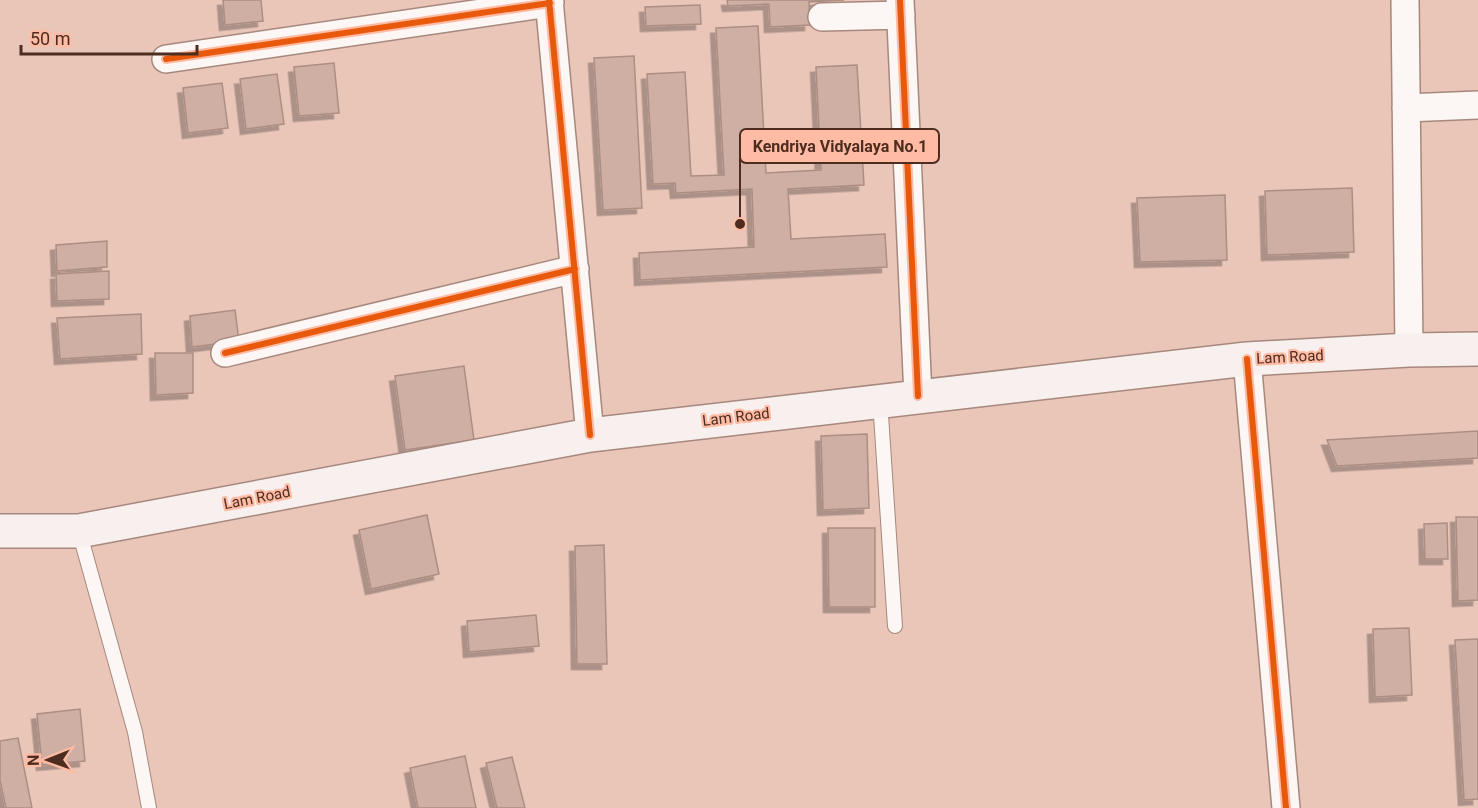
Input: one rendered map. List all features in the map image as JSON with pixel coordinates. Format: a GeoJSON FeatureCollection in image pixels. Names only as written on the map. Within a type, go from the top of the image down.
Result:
{"type":"FeatureCollection","features":[{"type":"Feature","properties":{"kind":"main road","name":"Lam Road"},"geometry":{"type":"LineString","coordinates":[[0,531],[79,531],[590,435],[1247,359],[1409,350],[1478,349]]}},
{"type":"Feature","properties":{"kind":"street"},"geometry":{"type":"LineString","coordinates":[[1405,0],[1409,350]]}},
{"type":"Feature","properties":{"kind":"street"},"geometry":{"type":"LineString","coordinates":[[166,59],[550,2],[590,435]]}},
{"type":"Feature","properties":{"kind":"street"},"geometry":{"type":"LineString","coordinates":[[822,17],[900,7],[918,396]]}},
{"type":"Feature","properties":{"kind":"street"},"geometry":{"type":"LineString","coordinates":[[1406,108],[1478,105]]}},
{"type":"Feature","properties":{"kind":"street"},"geometry":{"type":"LineString","coordinates":[[225,353],[575,269]]}},
{"type":"Feature","properties":{"kind":"street"},"geometry":{"type":"LineString","coordinates":[[1247,359],[1286,808]]}},
{"type":"Feature","properties":{"kind":"lane"},"geometry":{"type":"LineString","coordinates":[[880,400],[895,626]]}},
{"type":"Feature","properties":{"kind":"lane"},"geometry":{"type":"LineString","coordinates":[[79,531],[135,732],[149,808]]}},
{"type":"Feature","properties":{"kind":"building"},"geometry":{"type":"Polygon","coordinates":[[[223,0],[261,0],[263,21],[225,25],[223,0]]]}},
{"type":"Feature","properties":{"kind":"building"},"geometry":{"type":"Polygon","coordinates":[[[727,0],[844,0],[809,2],[810,25],[770,27],[769,4],[728,6],[727,0]]]}},
{"type":"Feature","properties":{"kind":"building"},"geometry":{"type":"Polygon","coordinates":[[[700,5],[701,24],[646,26],[645,7],[700,5]]]}},
{"type":"Feature","properties":{"kind":"building"},"geometry":{"type":"Polygon","coordinates":[[[758,26],[766,173],[821,170],[816,67],[857,65],[864,185],[788,189],[791,239],[885,234],[887,267],[640,280],[639,253],[754,247],[752,189],[676,193],[675,183],[653,184],[647,74],[685,72],[691,176],[724,175],[716,28],[758,26]]]}},
{"type":"Feature","properties":{"kind":"building"},"geometry":{"type":"Polygon","coordinates":[[[634,56],[642,208],[603,210],[594,58],[634,56]]]}},
{"type":"Feature","properties":{"kind":"building"},"geometry":{"type":"Polygon","coordinates":[[[334,63],[339,113],[299,116],[294,67],[334,63]]]}},
{"type":"Feature","properties":{"kind":"building"},"geometry":{"type":"Polygon","coordinates":[[[277,74],[284,124],[246,129],[240,79],[277,74]]]}},
{"type":"Feature","properties":{"kind":"building"},"geometry":{"type":"Polygon","coordinates":[[[222,83],[228,128],[188,133],[183,88],[222,83]]]}},
{"type":"Feature","properties":{"kind":"building"},"geometry":{"type":"Polygon","coordinates":[[[1352,188],[1354,252],[1267,255],[1265,191],[1352,188]]]}},
{"type":"Feature","properties":{"kind":"building"},"geometry":{"type":"Polygon","coordinates":[[[1225,195],[1227,260],[1140,262],[1137,198],[1225,195]]]}},
{"type":"Feature","properties":{"kind":"building"},"geometry":{"type":"Polygon","coordinates":[[[107,241],[107,267],[57,271],[56,245],[107,241]]]}},
{"type":"Feature","properties":{"kind":"building"},"geometry":{"type":"Polygon","coordinates":[[[109,271],[109,299],[57,301],[56,274],[109,271]]]}},
{"type":"Feature","properties":{"kind":"building"},"geometry":{"type":"Polygon","coordinates":[[[235,310],[239,341],[192,347],[190,316],[235,310]]]}},
{"type":"Feature","properties":{"kind":"building"},"geometry":{"type":"Polygon","coordinates":[[[141,314],[142,354],[60,359],[57,318],[141,314]]]}},
{"type":"Feature","properties":{"kind":"building"},"geometry":{"type":"Polygon","coordinates":[[[155,353],[193,353],[193,393],[156,395],[155,353]]]}},
{"type":"Feature","properties":{"kind":"building"},"geometry":{"type":"Polygon","coordinates":[[[464,366],[474,440],[405,450],[395,376],[464,366]]]}},
{"type":"Feature","properties":{"kind":"building"},"geometry":{"type":"Polygon","coordinates":[[[1478,431],[1478,458],[1337,466],[1327,440],[1478,431]]]}},
{"type":"Feature","properties":{"kind":"building"},"geometry":{"type":"Polygon","coordinates":[[[867,434],[869,508],[823,510],[821,436],[867,434]]]}},
{"type":"Feature","properties":{"kind":"building"},"geometry":{"type":"Polygon","coordinates":[[[427,515],[439,574],[371,589],[359,530],[427,515]]]}},
{"type":"Feature","properties":{"kind":"building"},"geometry":{"type":"Polygon","coordinates":[[[1456,517],[1478,517],[1478,600],[1458,601],[1456,517]]]}},
{"type":"Feature","properties":{"kind":"building"},"geometry":{"type":"Polygon","coordinates":[[[1447,523],[1448,559],[1425,559],[1424,524],[1447,523]]]}},
{"type":"Feature","properties":{"kind":"building"},"geometry":{"type":"Polygon","coordinates":[[[828,528],[875,528],[875,607],[829,607],[828,528]]]}},
{"type":"Feature","properties":{"kind":"building"},"geometry":{"type":"Polygon","coordinates":[[[604,545],[607,664],[577,664],[575,546],[604,545]]]}},
{"type":"Feature","properties":{"kind":"building"},"geometry":{"type":"Polygon","coordinates":[[[536,615],[539,646],[469,652],[467,621],[536,615]]]}},
{"type":"Feature","properties":{"kind":"building"},"geometry":{"type":"Polygon","coordinates":[[[1409,628],[1412,695],[1375,697],[1373,629],[1409,628]]]}},
{"type":"Feature","properties":{"kind":"building"},"geometry":{"type":"Polygon","coordinates":[[[1478,639],[1478,799],[1464,800],[1455,640],[1478,639]]]}},
{"type":"Feature","properties":{"kind":"building"},"geometry":{"type":"Polygon","coordinates":[[[80,709],[85,761],[42,765],[37,714],[80,709]]]}},
{"type":"Feature","properties":{"kind":"building"},"geometry":{"type":"Polygon","coordinates":[[[18,738],[32,808],[6,808],[0,780],[0,741],[18,738]]]}},
{"type":"Feature","properties":{"kind":"building"},"geometry":{"type":"Polygon","coordinates":[[[465,756],[476,808],[418,808],[410,768],[465,756]]]}},
{"type":"Feature","properties":{"kind":"building"},"geometry":{"type":"Polygon","coordinates":[[[512,757],[525,808],[497,808],[486,763],[512,757]]]}},
{"type":"Feature","properties":{"kind":"cycle path"},"geometry":{"type":"LineString","coordinates":[[549,0],[590,435]]}},
{"type":"Feature","properties":{"kind":"cycle path"},"geometry":{"type":"LineString","coordinates":[[900,0],[918,396]]}},
{"type":"Feature","properties":{"kind":"cycle path"},"geometry":{"type":"LineString","coordinates":[[166,59],[550,3]]}},
{"type":"Feature","properties":{"kind":"cycle path"},"geometry":{"type":"LineString","coordinates":[[225,353],[575,269]]}},
{"type":"Feature","properties":{"kind":"cycle path"},"geometry":{"type":"LineString","coordinates":[[1247,359],[1286,808]]}},
{"type":"Feature","properties":{"kind":"place","name":"Kendriya Vidyalaya No.1"},"geometry":{"type":"Point","coordinates":[740,224]}}]}
